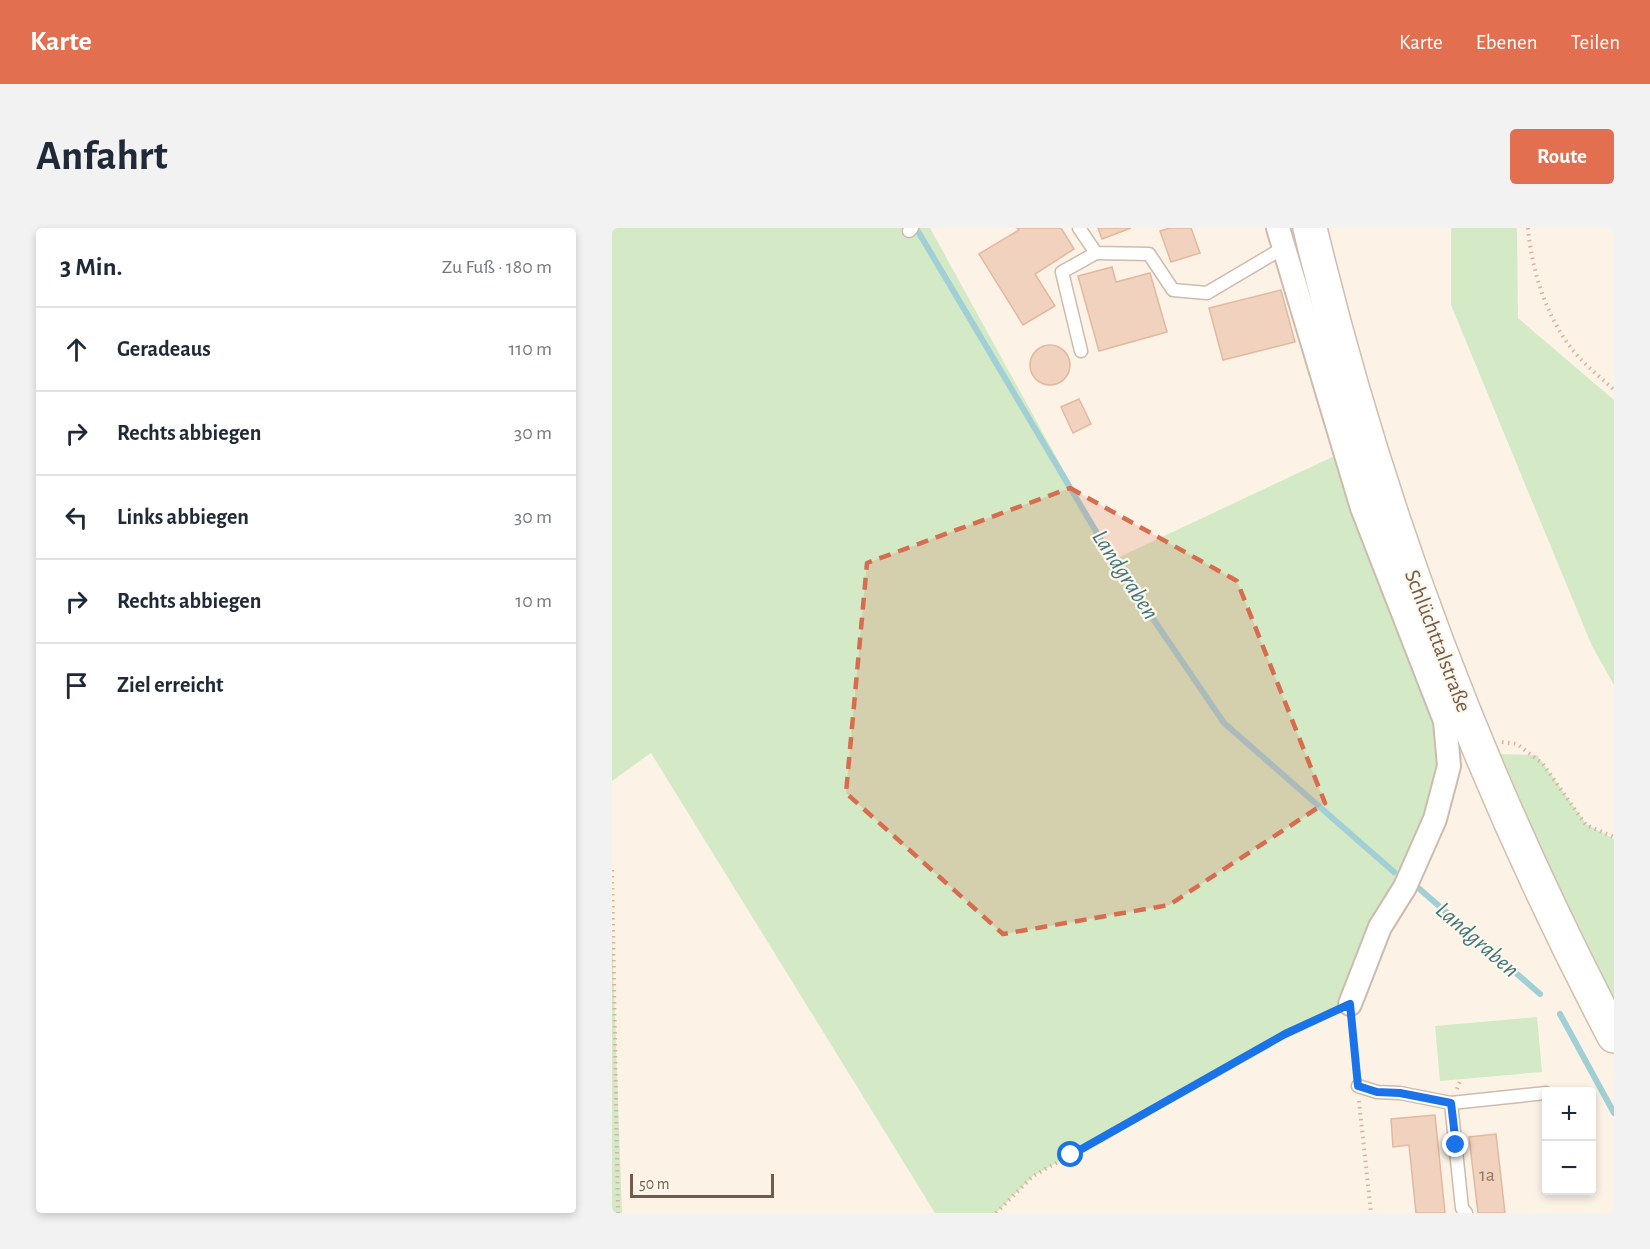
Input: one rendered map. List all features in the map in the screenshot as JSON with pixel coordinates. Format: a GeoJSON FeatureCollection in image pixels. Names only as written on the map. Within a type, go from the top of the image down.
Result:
{"type":"FeatureCollection","features":[{"type":"Feature","properties":{"kind":"main road","name":"Schlüchttalstraße"},"geometry":{"type":"LineString","coordinates":[[1311,228],[1359,414],[1394,524],[1479,747],[1570,953],[1614,1036]]}},
{"type":"Feature","properties":{"kind":"street"},"geometry":{"type":"LineString","coordinates":[[1281,238],[1362,508],[1445,721],[1449,766],[1435,819],[1405,887],[1380,927],[1350,1004]]}},
{"type":"Feature","properties":{"kind":"lane"},"geometry":{"type":"LineString","coordinates":[[1079,228],[1096,253]]}},
{"type":"Feature","properties":{"kind":"lane"},"geometry":{"type":"LineString","coordinates":[[1081,351],[1062,272],[1096,253],[1149,255],[1173,290],[1207,293],[1281,238]]}},
{"type":"Feature","properties":{"kind":"lane"},"geometry":{"type":"LineString","coordinates":[[1358,1086],[1377,1092],[1400,1093],[1451,1103],[1542,1093]]}},
{"type":"Feature","properties":{"kind":"lane"},"geometry":{"type":"LineString","coordinates":[[1451,1103],[1462,1208],[1466,1213]]}},
{"type":"Feature","properties":{"kind":"path"},"geometry":{"type":"LineString","coordinates":[[1528,228],[1537,278],[1552,319],[1576,355],[1614,390]]}},
{"type":"Feature","properties":{"kind":"path"},"geometry":{"type":"LineString","coordinates":[[1479,747],[1500,742],[1517,744],[1543,764],[1586,825],[1614,837]]}},
{"type":"Feature","properties":{"kind":"path"},"geometry":{"type":"LineString","coordinates":[[612,870],[618,1213]]}},
{"type":"Feature","properties":{"kind":"path"},"geometry":{"type":"LineString","coordinates":[[996,1213],[1033,1176],[1285,1034],[1350,1004],[1371,1213]]}},
{"type":"Feature","properties":{"kind":"highlighted area"},"geometry":{"type":"Polygon","coordinates":[[[1070,488],[1237,581],[1325,803],[1169,905],[1003,934],[846,793],[867,563],[1070,488]]]}},
{"type":"Feature","properties":{"kind":"green space"},"geometry":{"type":"Polygon","coordinates":[[[612,228],[930,228],[1113,560],[1345,451],[1449,766],[1350,1004],[1285,1034],[1033,1176],[996,1213],[935,1213],[651,753],[612,781],[612,228]]]}},
{"type":"Feature","properties":{"kind":"green space"},"geometry":{"type":"Polygon","coordinates":[[[1451,228],[1517,228],[1518,318],[1614,400],[1614,685],[1592,646],[1451,305],[1451,228]]]}},
{"type":"Feature","properties":{"kind":"green space"},"geometry":{"type":"Polygon","coordinates":[[[1494,754],[1537,755],[1586,824],[1614,839],[1614,999],[1589,955],[1494,754]]]}},
{"type":"Feature","properties":{"kind":"green space"},"geometry":{"type":"Polygon","coordinates":[[[612,933],[622,1213],[612,1213],[612,933]]]}},
{"type":"Feature","properties":{"kind":"green space"},"geometry":{"type":"Polygon","coordinates":[[[1537,1017],[1542,1072],[1440,1081],[1435,1026],[1537,1017]]]}},
{"type":"Feature","properties":{"kind":"building"},"geometry":{"type":"Polygon","coordinates":[[[1017,228],[1061,228],[1074,249],[1035,274],[1055,306],[1023,325],[979,254],[1019,230],[1017,228]]]}},
{"type":"Feature","properties":{"kind":"building"},"geometry":{"type":"Polygon","coordinates":[[[1098,228],[1131,228],[1102,239],[1098,228]]]}},
{"type":"Feature","properties":{"kind":"building"},"geometry":{"type":"Polygon","coordinates":[[[1170,228],[1191,228],[1200,253],[1171,262],[1160,231],[1170,228]]]}},
{"type":"Feature","properties":{"kind":"building"},"geometry":{"type":"Polygon","coordinates":[[[1112,267],[1116,282],[1150,273],[1167,332],[1099,351],[1078,276],[1112,267]]]}},
{"type":"Feature","properties":{"kind":"building"},"geometry":{"type":"Polygon","coordinates":[[[1281,290],[1295,342],[1223,360],[1209,308],[1281,290]]]}},
{"type":"Feature","properties":{"kind":"building"},"geometry":{"type":"Polygon","coordinates":[[[1050,345],[1064,351],[1070,365],[1064,379],[1050,385],[1036,379],[1030,365],[1036,351],[1050,345]]]}},
{"type":"Feature","properties":{"kind":"building"},"geometry":{"type":"Polygon","coordinates":[[[1079,399],[1091,424],[1073,433],[1061,407],[1079,399]]]}},
{"type":"Feature","properties":{"kind":"building"},"geometry":{"type":"Polygon","coordinates":[[[1435,1115],[1445,1213],[1416,1213],[1409,1145],[1393,1147],[1391,1119],[1435,1115]]]}},
{"type":"Feature","properties":{"kind":"building"},"geometry":{"type":"Polygon","coordinates":[[[1496,1134],[1505,1213],[1478,1213],[1469,1137],[1496,1134]]]}},
{"type":"Feature","properties":{"kind":"waterway","name":"Landgraben"},"geometry":{"type":"LineString","coordinates":[[916,228],[1113,560],[1224,723],[1394,872]]}},
{"type":"Feature","properties":{"kind":"waterway","name":"Landgraben"},"geometry":{"type":"LineString","coordinates":[[1415,885],[1540,994]]}},
{"type":"Feature","properties":{"kind":"waterway","name":"Landgraben"},"geometry":{"type":"LineString","coordinates":[[1560,1014],[1614,1113]]}},
{"type":"Feature","properties":{"kind":"route"},"geometry":{"type":"LineString","coordinates":[[1071,1155],[1285,1034],[1350,1004],[1358,1086],[1377,1092],[1400,1093],[1451,1103],[1456,1145]]}}]}
